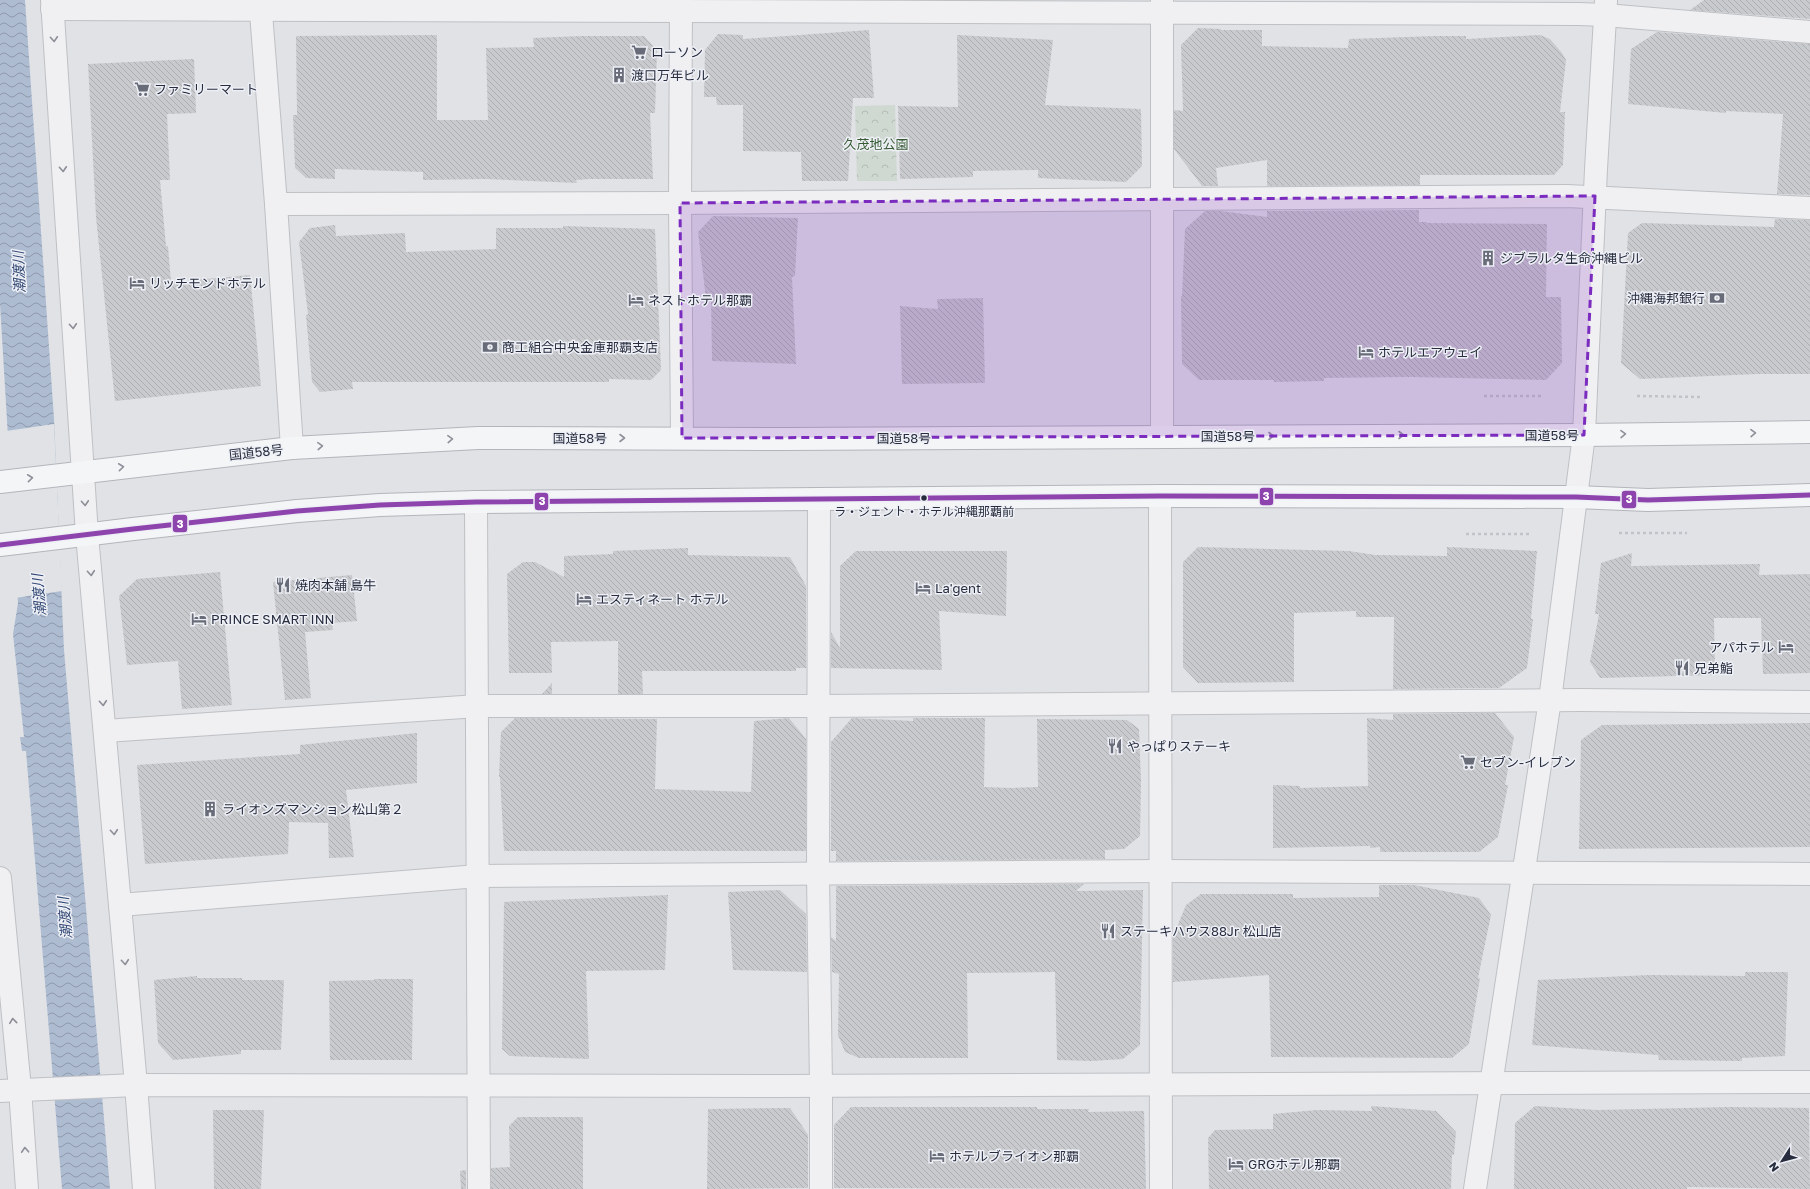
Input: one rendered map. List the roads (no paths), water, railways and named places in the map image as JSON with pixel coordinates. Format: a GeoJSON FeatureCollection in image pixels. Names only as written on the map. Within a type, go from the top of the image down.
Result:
{"type":"FeatureCollection","features":[{"type":"Feature","properties":{"kind":"highway","name":"国道58号"},"geometry":{"type":"LineString","coordinates":[[2,481],[292,448],[478,438],[794,439],[1584,435],[1810,432]]}},
{"type":"Feature","properties":{"kind":"highway"},"geometry":{"type":"LineString","coordinates":[[4,545],[297,511],[380,505],[476,502],[1160,496],[1576,497],[1648,500],[1810,495]]}},
{"type":"Feature","properties":{"kind":"street"},"geometry":{"type":"LineString","coordinates":[[144,1189],[87,535],[52,4],[1606,7],[1810,32]]}},
{"type":"Feature","properties":{"kind":"street"},"geometry":{"type":"LineString","coordinates":[[260,5],[276,204],[292,448]]}},
{"type":"Feature","properties":{"kind":"street"},"geometry":{"type":"LineString","coordinates":[[681,5],[680,203],[682,438]]}},
{"type":"Feature","properties":{"kind":"street"},"geometry":{"type":"LineString","coordinates":[[1162,6],[1162,436]]}},
{"type":"Feature","properties":{"kind":"street"},"geometry":{"type":"LineString","coordinates":[[1475,1189],[1550,700],[1584,435],[1595,196],[1606,7]]}},
{"type":"Feature","properties":{"kind":"street"},"geometry":{"type":"LineString","coordinates":[[276,204],[680,203],[1163,198],[1595,196],[1810,208]]}},
{"type":"Feature","properties":{"kind":"street"},"geometry":{"type":"LineString","coordinates":[[1160,496],[1162,872],[1161,1189]]}},
{"type":"Feature","properties":{"kind":"street"},"geometry":{"type":"LineString","coordinates":[[819,499],[818,875],[822,1086],[821,1189]]}},
{"type":"Feature","properties":{"kind":"street"},"geometry":{"type":"LineString","coordinates":[[476,502],[479,1189]]}},
{"type":"Feature","properties":{"kind":"street"},"geometry":{"type":"LineString","coordinates":[[105,732],[478,706],[819,706],[1550,700],[1810,702]]}},
{"type":"Feature","properties":{"kind":"street"},"geometry":{"type":"LineString","coordinates":[[120,905],[478,876],[1162,872],[1810,874]]}},
{"type":"Feature","properties":{"kind":"street"},"geometry":{"type":"LineString","coordinates":[[0,878],[10,1090],[27,1189]]}},
{"type":"Feature","properties":{"kind":"street"},"geometry":{"type":"LineString","coordinates":[[10,1090],[136,1085],[822,1086],[1810,1082]]}},
{"type":"Feature","properties":{"kind":"water","name":"潮渡川"},"geometry":{"type":"Polygon","coordinates":[[[0,0],[25,0],[54,419],[64,650],[110,1189],[62,1189],[26,751],[22,751],[20,737],[24,737],[13,634],[18,603],[0,304],[0,0]]]}},
{"type":"Feature","properties":{"kind":"place","name":"ローソン"},"geometry":{"type":"Point","coordinates":[639,52]}},
{"type":"Feature","properties":{"kind":"place","name":"渡口万年ビル"},"geometry":{"type":"Point","coordinates":[619,75]}},
{"type":"Feature","properties":{"kind":"place","name":"ファミリーマート"},"geometry":{"type":"Point","coordinates":[142,89]}},
{"type":"Feature","properties":{"kind":"place","name":"ジブラルタ生命沖縄ビル"},"geometry":{"type":"Point","coordinates":[1488,258]}},
{"type":"Feature","properties":{"kind":"place","name":"リッチモンドホテル"},"geometry":{"type":"Point","coordinates":[137,283]}},
{"type":"Feature","properties":{"kind":"place","name":"沖縄海邦銀行"},"geometry":{"type":"Point","coordinates":[1717,298]}},
{"type":"Feature","properties":{"kind":"place","name":"ネストホテル那覇"},"geometry":{"type":"Point","coordinates":[636,300]}},
{"type":"Feature","properties":{"kind":"place","name":"商工組合中央金庫那覇支店"},"geometry":{"type":"Point","coordinates":[490,347]}},
{"type":"Feature","properties":{"kind":"place","name":"ホテルエアウェイ"},"geometry":{"type":"Point","coordinates":[1366,352]}},
{"type":"Feature","properties":{"kind":"place","name":"ラ・ジェント・ホテル沖縄那覇前"},"geometry":{"type":"Point","coordinates":[924,498]}},
{"type":"Feature","properties":{"kind":"place","name":"焼肉本舗 島牛"},"geometry":{"type":"Point","coordinates":[283,585]}},
{"type":"Feature","properties":{"kind":"place","name":"La'gent"},"geometry":{"type":"Point","coordinates":[923,588]}},
{"type":"Feature","properties":{"kind":"place","name":"エスティネート ホテル"},"geometry":{"type":"Point","coordinates":[584,599]}},
{"type":"Feature","properties":{"kind":"place","name":"PRINCE SMART INN"},"geometry":{"type":"Point","coordinates":[199,619]}},
{"type":"Feature","properties":{"kind":"place","name":"アパホテル"},"geometry":{"type":"Point","coordinates":[1786,647]}},
{"type":"Feature","properties":{"kind":"place","name":"兄弟鮨"},"geometry":{"type":"Point","coordinates":[1682,668]}},
{"type":"Feature","properties":{"kind":"place","name":"やっぱりステーキ"},"geometry":{"type":"Point","coordinates":[1115,746]}},
{"type":"Feature","properties":{"kind":"place","name":"セブン-イレブン"},"geometry":{"type":"Point","coordinates":[1468,762]}},
{"type":"Feature","properties":{"kind":"place","name":"ライオンズマンション松山第２"},"geometry":{"type":"Point","coordinates":[210,809]}},
{"type":"Feature","properties":{"kind":"place","name":"ステーキハウス88Jr 松山店"},"geometry":{"type":"Point","coordinates":[1108,931]}},
{"type":"Feature","properties":{"kind":"place","name":"ホテルブライオン那覇"},"geometry":{"type":"Point","coordinates":[937,1156]}},
{"type":"Feature","properties":{"kind":"place","name":"GRGホテル那覇"},"geometry":{"type":"Point","coordinates":[1236,1164]}},
{"type":"Feature","properties":{"kind":"park label","name":"久茂地公園"},"geometry":{"type":"Point","coordinates":[876,144]}}]}
